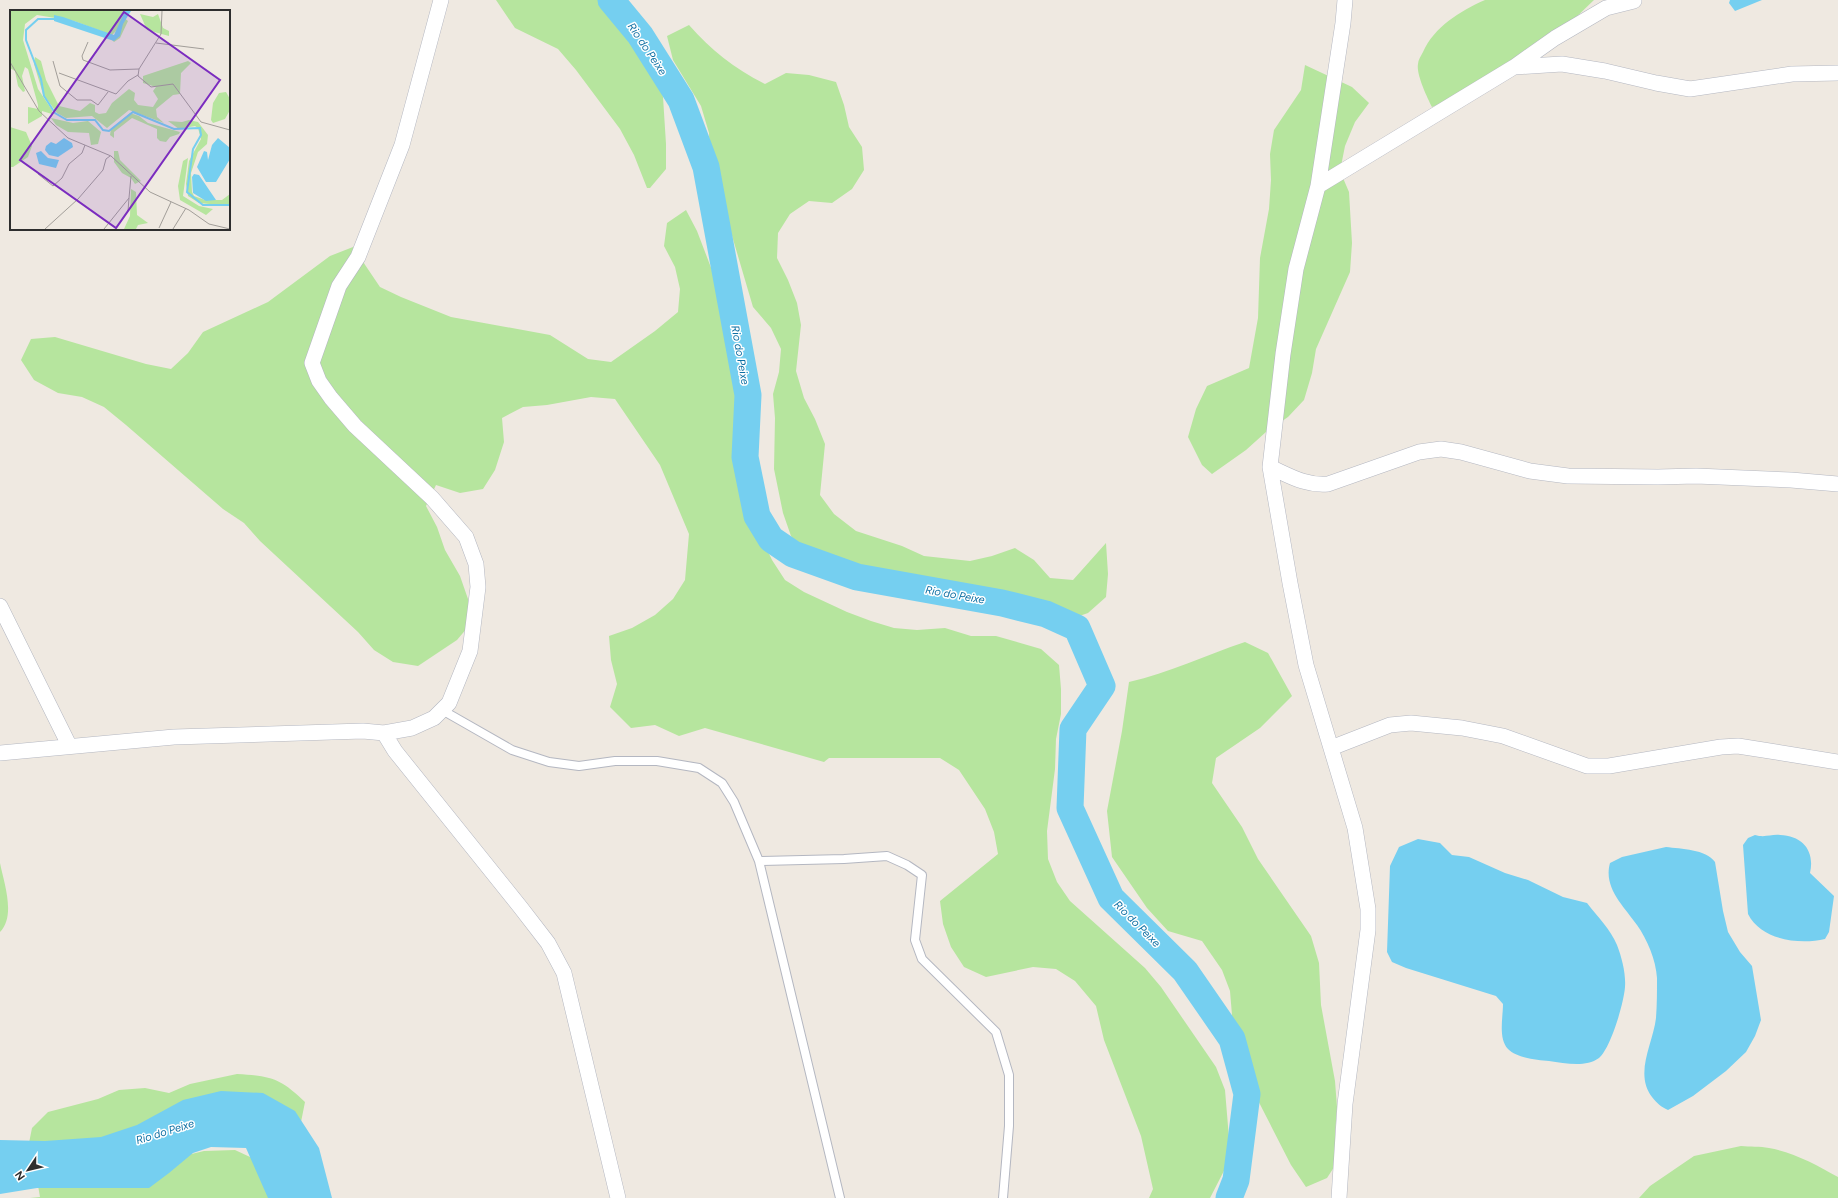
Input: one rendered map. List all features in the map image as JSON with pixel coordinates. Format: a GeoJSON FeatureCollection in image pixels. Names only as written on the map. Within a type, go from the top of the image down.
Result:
{"type":"FeatureCollection","features":[{"type":"Feature","properties":{"kind":"street"},"geometry":{"type":"LineString","coordinates":[[0,753],[68,745],[174,737],[363,732],[384,733],[412,728],[434,718],[449,703],[470,650],[478,587],[476,564],[466,537],[432,498],[356,426],[331,398],[319,381],[312,363],[339,286],[358,257],[402,145],[441,0]]}},
{"type":"Feature","properties":{"kind":"street"},"geometry":{"type":"LineString","coordinates":[[1339,1198],[1345,1104],[1368,930],[1368,909],[1355,828],[1306,665],[1270,467],[1283,354],[1296,269],[1318,186],[1343,23],[1345,0]]}},
{"type":"Feature","properties":{"kind":"street"},"geometry":{"type":"LineString","coordinates":[[1318,186],[1514,67],[1554,38],[1606,8],[1634,1]]}},
{"type":"Feature","properties":{"kind":"street"},"geometry":{"type":"LineString","coordinates":[[1514,67],[1562,64],[1690,89],[1792,74],[1838,73]]}},
{"type":"Feature","properties":{"kind":"street"},"geometry":{"type":"LineString","coordinates":[[1270,467],[1303,482],[1316,485],[1328,484],[1419,452],[1441,449],[1461,452],[1530,471],[1568,476],[1658,478],[1696,476],[1798,480],[1838,484]]}},
{"type":"Feature","properties":{"kind":"street"},"geometry":{"type":"LineString","coordinates":[[0,606],[68,745]]}},
{"type":"Feature","properties":{"kind":"street"},"geometry":{"type":"LineString","coordinates":[[1331,748],[1390,725],[1411,723],[1462,728],[1503,736],[1587,766],[1609,766],[1721,747],[1738,746],[1838,762]]}},
{"type":"Feature","properties":{"kind":"street"},"geometry":{"type":"LineString","coordinates":[[384,733],[395,751],[548,943],[564,973],[618,1198]]}},
{"type":"Feature","properties":{"kind":"lane"},"geometry":{"type":"LineString","coordinates":[[442,710],[512,750],[549,762],[579,766],[615,761],[656,761],[699,768],[722,783],[734,802],[759,861],[840,1198]]}},
{"type":"Feature","properties":{"kind":"lane"},"geometry":{"type":"LineString","coordinates":[[759,861],[844,859],[887,856],[922,875],[915,940],[922,959],[996,1032],[1009,1075],[1009,1126],[1004,1198]]}},
{"type":"Feature","properties":{"kind":"green space"},"geometry":{"type":"Polygon","coordinates":[[[496,0],[612,0],[649,51],[658,74],[663,97],[666,169],[650,188],[647,188],[634,155],[620,129],[576,70],[558,49],[515,28],[496,0]]]}},
{"type":"Feature","properties":{"kind":"green space"},"geometry":{"type":"Polygon","coordinates":[[[1485,0],[1594,0],[1568,25],[1452,99],[1432,107],[1422,86],[1418,61],[1428,43],[1441,27],[1466,9],[1485,0]]]}},
{"type":"Feature","properties":{"kind":"green space"},"geometry":{"type":"Polygon","coordinates":[[[689,25],[706,43],[724,58],[765,84],[786,73],[809,75],[836,82],[844,105],[849,127],[862,147],[864,170],[852,189],[832,203],[809,201],[790,214],[778,233],[777,258],[797,303],[801,325],[796,371],[804,398],[815,419],[825,444],[820,495],[834,514],[856,531],[902,546],[924,556],[970,561],[992,556],[1015,548],[1034,560],[1050,578],[1073,580],[1106,543],[1108,574],[1106,597],[1088,613],[1065,621],[1042,619],[1020,613],[951,606],[924,599],[826,570],[805,555],[791,536],[783,513],[774,469],[775,418],[773,394],[779,372],[781,349],[771,328],[753,307],[710,161],[709,133],[701,106],[673,60],[667,36],[689,25]]]}},
{"type":"Feature","properties":{"kind":"green space"},"geometry":{"type":"Polygon","coordinates":[[[1305,65],[1352,87],[1369,103],[1355,122],[1345,146],[1340,171],[1349,192],[1352,243],[1350,272],[1316,349],[1312,373],[1304,400],[1288,417],[1212,474],[1202,465],[1188,437],[1196,409],[1207,386],[1249,368],[1258,318],[1260,258],[1269,209],[1271,180],[1270,154],[1274,130],[1301,90],[1305,65]]]}},
{"type":"Feature","properties":{"kind":"green space"},"geometry":{"type":"Polygon","coordinates":[[[686,210],[697,231],[723,299],[735,349],[734,374],[739,396],[736,423],[740,445],[741,495],[772,560],[785,580],[804,592],[847,612],[871,621],[894,628],[917,630],[945,628],[971,636],[996,636],[1041,649],[1059,665],[1061,714],[1056,739],[1055,769],[1047,831],[1048,859],[1057,882],[1070,901],[1145,968],[1161,987],[1216,1067],[1225,1090],[1229,1138],[1228,1163],[1210,1198],[1149,1198],[1153,1189],[1141,1136],[1104,1040],[1096,1006],[1075,981],[1056,969],[1033,967],[986,977],[964,967],[951,947],[943,924],[940,901],[998,854],[994,832],[985,809],[959,770],[940,758],[829,758],[824,762],[705,728],[679,736],[655,725],[631,728],[610,707],[617,684],[611,660],[609,636],[632,628],[655,615],[673,599],[685,580],[689,534],[660,465],[615,399],[591,397],[547,405],[523,407],[502,418],[504,442],[495,470],[483,489],[460,493],[436,485],[426,506],[437,527],[445,550],[460,576],[468,599],[473,621],[457,640],[418,666],[393,662],[374,650],[358,632],[260,541],[244,523],[223,509],[126,425],[104,407],[82,397],[58,393],[34,380],[21,360],[31,339],[55,337],[146,364],[171,369],[188,353],[203,332],[268,302],[330,256],[353,247],[380,287],[401,297],[451,317],[550,335],[588,359],[611,362],[655,331],[678,312],[680,289],[675,267],[664,246],[667,223],[686,210]]]}},
{"type":"Feature","properties":{"kind":"green space"},"geometry":{"type":"Polygon","coordinates":[[[1245,642],[1268,653],[1292,696],[1260,728],[1216,758],[1212,783],[1242,827],[1258,859],[1311,936],[1319,963],[1321,1005],[1335,1081],[1337,1107],[1335,1135],[1340,1158],[1327,1178],[1306,1187],[1291,1165],[1246,1077],[1233,1027],[1230,991],[1222,970],[1202,941],[1168,931],[1147,908],[1112,857],[1107,811],[1122,731],[1129,682],[1173,669],[1245,642]]]}},
{"type":"Feature","properties":{"kind":"green space"},"geometry":{"type":"Polygon","coordinates":[[[0,863],[8,899],[8,908],[5,925],[0,932],[0,863]]]}},
{"type":"Feature","properties":{"kind":"green space"},"geometry":{"type":"Polygon","coordinates":[[[237,1074],[267,1077],[289,1088],[305,1102],[300,1127],[228,1123],[183,1156],[204,1151],[235,1150],[259,1161],[284,1198],[30,1198],[40,1197],[36,1174],[27,1153],[32,1128],[48,1112],[98,1099],[119,1090],[145,1088],[169,1093],[190,1084],[237,1074]]]}},
{"type":"Feature","properties":{"kind":"green space"},"geometry":{"type":"Polygon","coordinates":[[[1741,1146],[1762,1147],[1778,1150],[1796,1156],[1822,1168],[1838,1177],[1838,1198],[1639,1198],[1650,1186],[1694,1156],[1741,1146]]]}},
{"type":"Feature","properties":{"kind":"water"},"geometry":{"type":"Polygon","coordinates":[[[1730,0],[1762,0],[1735,11],[1729,3],[1730,0]]]}},
{"type":"Feature","properties":{"kind":"water"},"geometry":{"type":"Polygon","coordinates":[[[1755,835],[1788,836],[1795,838],[1806,846],[1811,858],[1810,873],[1834,896],[1829,932],[1825,939],[1815,941],[1793,941],[1771,935],[1754,923],[1748,914],[1743,845],[1748,838],[1755,835]]]}},
{"type":"Feature","properties":{"kind":"water"},"geometry":{"type":"Polygon","coordinates":[[[1418,839],[1440,843],[1452,855],[1469,857],[1505,873],[1528,880],[1563,897],[1587,903],[1608,929],[1614,939],[1620,955],[1625,977],[1624,994],[1616,1024],[1604,1053],[1599,1058],[1588,1063],[1568,1064],[1517,1055],[1508,1049],[1503,1039],[1503,1004],[1496,996],[1406,968],[1392,962],[1387,952],[1390,866],[1399,847],[1418,839]]]}},
{"type":"Feature","properties":{"kind":"water"},"geometry":{"type":"Polygon","coordinates":[[[1666,847],[1686,849],[1706,854],[1715,862],[1728,932],[1740,952],[1752,966],[1761,1020],[1755,1036],[1746,1052],[1726,1071],[1693,1096],[1668,1110],[1659,1105],[1652,1097],[1647,1088],[1645,1078],[1646,1058],[1656,1018],[1657,978],[1655,964],[1644,937],[1616,896],[1609,881],[1610,863],[1622,857],[1666,847]]]}},
{"type":"Feature","properties":{"kind":"water"},"geometry":{"type":"Polygon","coordinates":[[[221,1091],[263,1093],[295,1111],[319,1148],[332,1198],[268,1198],[246,1148],[211,1147],[193,1153],[149,1188],[37,1188],[0,1194],[0,1140],[45,1141],[101,1137],[137,1125],[183,1100],[221,1091]]]}},
{"type":"Feature","properties":{"kind":"waterway","name":"Rio do Peixe"},"geometry":{"type":"LineString","coordinates":[[611,0],[640,35],[681,100],[706,167],[748,395],[745,457],[757,516],[771,539],[793,554],[857,577],[1002,603],[1046,614],[1077,628],[1102,686],[1073,729],[1070,808],[1111,898],[1185,971],[1232,1039],[1247,1094],[1236,1180],[1229,1198]]}}]}
